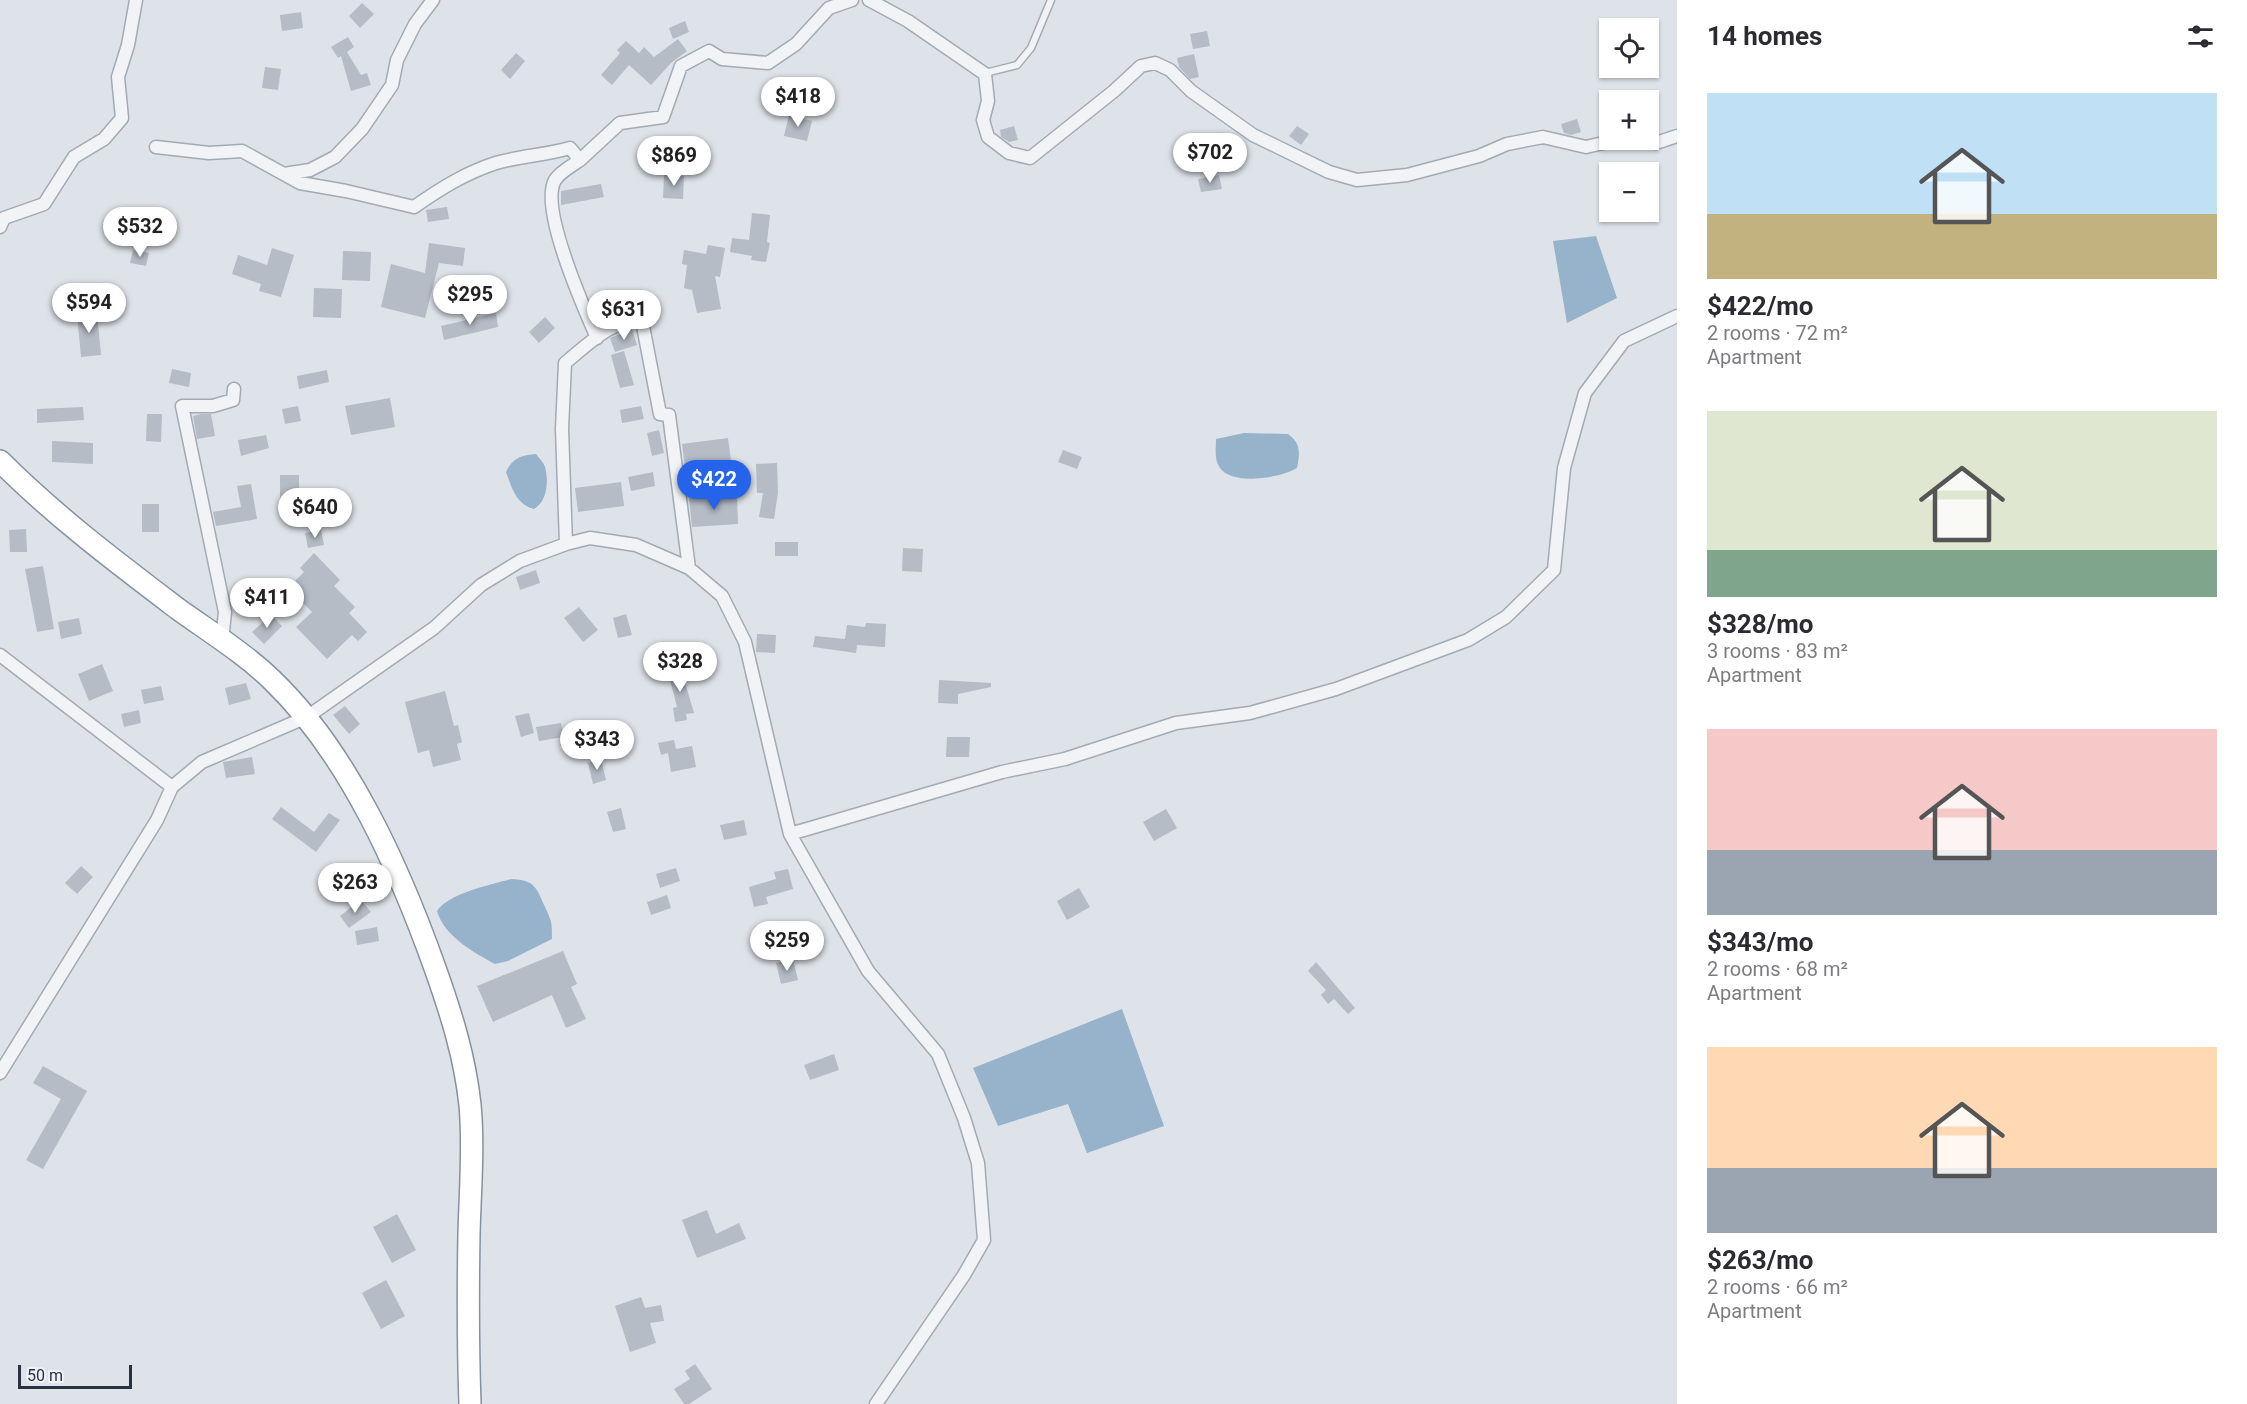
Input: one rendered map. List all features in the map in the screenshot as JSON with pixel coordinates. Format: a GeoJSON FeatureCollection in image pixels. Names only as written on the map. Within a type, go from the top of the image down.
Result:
{"type":"FeatureCollection","features":[{"type":"Feature","properties":{"kind":"highway"},"geometry":{"type":"LineString","coordinates":[[0,461],[34,495],[98,549],[249,660],[273,681],[306,717],[343,770],[404,885],[454,1023],[464,1062],[470,1107],[470,1404]]}},
{"type":"Feature","properties":{"kind":"street"},"geometry":{"type":"LineString","coordinates":[[0,227],[4,218],[44,204],[74,157],[104,139],[122,118],[118,77],[128,45],[136,0]]}},
{"type":"Feature","properties":{"kind":"street"},"geometry":{"type":"LineString","coordinates":[[284,174],[310,170],[335,157],[362,129],[392,85],[397,60],[415,24],[433,0]]}},
{"type":"Feature","properties":{"kind":"street"},"geometry":{"type":"LineString","coordinates":[[597,338],[578,296],[555,221],[550,198],[556,179],[620,123],[663,117],[681,66],[709,51],[722,59],[768,63],[796,44],[829,8],[852,0]]}},
{"type":"Feature","properties":{"kind":"street"},"geometry":{"type":"LineString","coordinates":[[869,0],[908,21],[985,74],[988,101],[983,120],[988,137],[1009,153],[1030,158],[1114,91],[1141,66],[1155,63],[1170,69],[1191,91],[1253,135],[1329,172],[1357,180],[1407,175],[1479,156],[1507,144],[1543,137],[1586,147],[1599,144]]}},
{"type":"Feature","properties":{"kind":"street"},"geometry":{"type":"LineString","coordinates":[[1659,142],[1677,136]]}},
{"type":"Feature","properties":{"kind":"street"},"geometry":{"type":"LineString","coordinates":[[156,147],[209,153],[242,151],[300,183],[414,207],[463,175],[499,162],[570,148],[580,160]]}},
{"type":"Feature","properties":{"kind":"street"},"geometry":{"type":"LineString","coordinates":[[790,834],[1002,772],[1065,759],[1176,723],[1250,713],[1336,689],[1468,640],[1506,617],[1554,570],[1564,468],[1585,393],[1624,341],[1677,316]]}},
{"type":"Feature","properties":{"kind":"street"},"geometry":{"type":"LineString","coordinates":[[566,544],[562,429],[565,363],[597,338],[630,319],[642,321],[660,414],[669,414],[689,568]]}},
{"type":"Feature","properties":{"kind":"street"},"geometry":{"type":"LineString","coordinates":[[222,641],[225,612],[183,406],[213,406],[233,400],[234,389]]}},
{"type":"Feature","properties":{"kind":"street"},"geometry":{"type":"LineString","coordinates":[[0,1073],[157,820],[172,787],[202,762],[306,717],[434,628],[481,585],[520,561],[590,538],[636,545],[689,568],[722,596],[745,642],[790,834],[868,971],[938,1054],[964,1118],[978,1163],[984,1240],[964,1275],[876,1404]]}},
{"type":"Feature","properties":{"kind":"street"},"geometry":{"type":"LineString","coordinates":[[0,655],[172,787]]}},
{"type":"Feature","properties":{"kind":"lane"},"geometry":{"type":"LineString","coordinates":[[985,74],[1017,65],[1031,48],[1051,0]]}},
{"type":"Feature","properties":{"kind":"water"},"geometry":{"type":"Polygon","coordinates":[[[1596,236],[1617,298],[1567,323],[1553,241],[1596,236]]]}},
{"type":"Feature","properties":{"kind":"water"},"geometry":{"type":"Polygon","coordinates":[[[1244,433],[1288,434],[1297,445],[1299,458],[1297,468],[1280,475],[1246,479],[1226,474],[1217,461],[1216,439],[1244,433]]]}},
{"type":"Feature","properties":{"kind":"water"},"geometry":{"type":"Polygon","coordinates":[[[536,454],[545,467],[547,485],[542,501],[534,509],[519,499],[506,472],[511,463],[518,458],[536,454]]]}},
{"type":"Feature","properties":{"kind":"water"},"geometry":{"type":"Polygon","coordinates":[[[511,879],[530,883],[537,890],[552,925],[552,939],[508,961],[495,964],[469,949],[453,936],[437,911],[451,899],[460,895],[511,879]]]}},
{"type":"Feature","properties":{"kind":"water"},"geometry":{"type":"Polygon","coordinates":[[[1122,1009],[1164,1126],[1087,1153],[1068,1104],[998,1126],[973,1068],[1122,1009]]]}},
{"type":"Feature","properties":{"kind":"building"},"geometry":{"type":"Polygon","coordinates":[[[362,3],[374,14],[360,28],[349,16],[362,3]]]}},
{"type":"Feature","properties":{"kind":"building"},"geometry":{"type":"Polygon","coordinates":[[[301,12],[303,28],[282,31],[280,15],[301,12]]]}},
{"type":"Feature","properties":{"kind":"building"},"geometry":{"type":"Polygon","coordinates":[[[685,21],[689,32],[673,39],[669,28],[685,21]]]}},
{"type":"Feature","properties":{"kind":"building"},"geometry":{"type":"Polygon","coordinates":[[[1207,31],[1210,46],[1193,49],[1190,34],[1207,31]]]}},
{"type":"Feature","properties":{"kind":"building"},"geometry":{"type":"Polygon","coordinates":[[[348,37],[354,47],[347,52],[361,75],[367,73],[371,85],[351,91],[341,56],[338,58],[331,47],[348,37]]]}},
{"type":"Feature","properties":{"kind":"building"},"geometry":{"type":"Polygon","coordinates":[[[678,39],[687,51],[671,63],[651,85],[629,65],[612,85],[601,75],[620,53],[617,50],[626,41],[639,53],[644,47],[654,57],[678,39]]]}},
{"type":"Feature","properties":{"kind":"building"},"geometry":{"type":"Polygon","coordinates":[[[516,53],[525,61],[510,79],[501,70],[516,53]]]}},
{"type":"Feature","properties":{"kind":"building"},"geometry":{"type":"Polygon","coordinates":[[[1194,54],[1199,77],[1190,79],[1179,67],[1177,58],[1194,54]]]}},
{"type":"Feature","properties":{"kind":"building"},"geometry":{"type":"Polygon","coordinates":[[[265,67],[281,69],[278,90],[262,88],[265,67]]]}},
{"type":"Feature","properties":{"kind":"building"},"geometry":{"type":"Polygon","coordinates":[[[789,115],[812,121],[807,141],[784,136],[789,115]]]}},
{"type":"Feature","properties":{"kind":"building"},"geometry":{"type":"Polygon","coordinates":[[[1577,119],[1581,132],[1571,135],[1564,133],[1561,124],[1577,119]]]}},
{"type":"Feature","properties":{"kind":"building"},"geometry":{"type":"Polygon","coordinates":[[[1014,126],[1018,140],[1009,142],[1001,137],[1000,130],[1014,126]]]}},
{"type":"Feature","properties":{"kind":"building"},"geometry":{"type":"Polygon","coordinates":[[[1297,126],[1309,134],[1301,145],[1289,136],[1297,126]]]}},
{"type":"Feature","properties":{"kind":"building"},"geometry":{"type":"Polygon","coordinates":[[[664,175],[684,176],[683,199],[663,198],[664,175]]]}},
{"type":"Feature","properties":{"kind":"building"},"geometry":{"type":"Polygon","coordinates":[[[1219,175],[1222,189],[1201,192],[1198,179],[1219,175]]]}},
{"type":"Feature","properties":{"kind":"building"},"geometry":{"type":"Polygon","coordinates":[[[601,184],[604,197],[561,205],[561,191],[601,184]]]}},
{"type":"Feature","properties":{"kind":"building"},"geometry":{"type":"Polygon","coordinates":[[[447,207],[449,219],[428,222],[426,210],[447,207]]]}},
{"type":"Feature","properties":{"kind":"building"},"geometry":{"type":"Polygon","coordinates":[[[752,213],[770,215],[767,242],[770,243],[766,262],[751,260],[752,256],[730,252],[732,238],[749,240],[752,213]]]}},
{"type":"Feature","properties":{"kind":"building"},"geometry":{"type":"Polygon","coordinates":[[[429,243],[465,248],[463,266],[439,263],[425,318],[381,307],[391,264],[425,273],[429,243]]]}},
{"type":"Feature","properties":{"kind":"building"},"geometry":{"type":"Polygon","coordinates":[[[708,245],[725,248],[720,277],[715,276],[721,309],[697,313],[692,290],[684,288],[687,265],[682,264],[684,250],[706,254],[708,245]]]}},
{"type":"Feature","properties":{"kind":"building"},"geometry":{"type":"Polygon","coordinates":[[[272,248],[294,255],[281,297],[259,291],[261,284],[232,274],[238,255],[267,265],[272,248]]]}},
{"type":"Feature","properties":{"kind":"building"},"geometry":{"type":"Polygon","coordinates":[[[133,250],[149,253],[146,266],[130,263],[133,250]]]}},
{"type":"Feature","properties":{"kind":"building"},"geometry":{"type":"Polygon","coordinates":[[[343,251],[371,252],[370,281],[342,280],[343,251]]]}},
{"type":"Feature","properties":{"kind":"building"},"geometry":{"type":"Polygon","coordinates":[[[314,288],[342,289],[341,318],[313,317],[314,288]]]}},
{"type":"Feature","properties":{"kind":"building"},"geometry":{"type":"Polygon","coordinates":[[[97,312],[101,355],[81,357],[77,314],[97,312]]]}},
{"type":"Feature","properties":{"kind":"building"},"geometry":{"type":"Polygon","coordinates":[[[496,313],[498,327],[444,340],[441,326],[496,313]]]}},
{"type":"Feature","properties":{"kind":"building"},"geometry":{"type":"Polygon","coordinates":[[[545,317],[555,328],[539,343],[529,332],[545,317]]]}},
{"type":"Feature","properties":{"kind":"building"},"geometry":{"type":"Polygon","coordinates":[[[632,329],[637,345],[615,352],[610,338],[632,329]]]}},
{"type":"Feature","properties":{"kind":"building"},"geometry":{"type":"Polygon","coordinates":[[[624,351],[634,385],[620,388],[611,355],[624,351]]]}},
{"type":"Feature","properties":{"kind":"building"},"geometry":{"type":"Polygon","coordinates":[[[172,369],[191,373],[189,387],[169,383],[172,369]]]}},
{"type":"Feature","properties":{"kind":"building"},"geometry":{"type":"Polygon","coordinates":[[[327,370],[329,382],[299,389],[297,376],[327,370]]]}},
{"type":"Feature","properties":{"kind":"building"},"geometry":{"type":"Polygon","coordinates":[[[390,398],[395,427],[351,435],[345,406],[390,398]]]}},
{"type":"Feature","properties":{"kind":"building"},"geometry":{"type":"Polygon","coordinates":[[[298,406],[301,421],[285,424],[282,409],[298,406]]]}},
{"type":"Feature","properties":{"kind":"building"},"geometry":{"type":"Polygon","coordinates":[[[641,406],[644,419],[622,423],[620,410],[641,406]]]}},
{"type":"Feature","properties":{"kind":"building"},"geometry":{"type":"Polygon","coordinates":[[[83,407],[84,420],[37,423],[37,409],[83,407]]]}},
{"type":"Feature","properties":{"kind":"building"},"geometry":{"type":"Polygon","coordinates":[[[147,414],[162,414],[161,442],[146,441],[147,414]]]}},
{"type":"Feature","properties":{"kind":"building"},"geometry":{"type":"Polygon","coordinates":[[[211,414],[215,436],[197,439],[193,416],[211,414]]]}},
{"type":"Feature","properties":{"kind":"building"},"geometry":{"type":"Polygon","coordinates":[[[659,430],[664,453],[652,456],[647,433],[659,430]]]}},
{"type":"Feature","properties":{"kind":"building"},"geometry":{"type":"Polygon","coordinates":[[[266,435],[269,448],[241,456],[238,440],[266,435]]]}},
{"type":"Feature","properties":{"kind":"building"},"geometry":{"type":"Polygon","coordinates":[[[728,438],[732,468],[686,474],[682,444],[728,438]]]}},
{"type":"Feature","properties":{"kind":"building"},"geometry":{"type":"Polygon","coordinates":[[[52,441],[93,443],[93,464],[52,462],[52,441]]]}},
{"type":"Feature","properties":{"kind":"building"},"geometry":{"type":"Polygon","coordinates":[[[1063,450],[1082,457],[1077,469],[1058,462],[1063,450]]]}},
{"type":"Feature","properties":{"kind":"building"},"geometry":{"type":"Polygon","coordinates":[[[777,463],[778,493],[774,519],[759,517],[763,493],[757,493],[756,464],[777,463]]]}},
{"type":"Feature","properties":{"kind":"building"},"geometry":{"type":"Polygon","coordinates":[[[653,472],[655,486],[631,491],[628,477],[653,472]]]}},
{"type":"Feature","properties":{"kind":"building"},"geometry":{"type":"Polygon","coordinates":[[[280,475],[299,475],[299,504],[280,504],[280,475]]]}},
{"type":"Feature","properties":{"kind":"building"},"geometry":{"type":"Polygon","coordinates":[[[621,482],[624,506],[578,512],[575,488],[621,482]]]}},
{"type":"Feature","properties":{"kind":"building"},"geometry":{"type":"Polygon","coordinates":[[[251,484],[257,519],[216,526],[213,512],[241,507],[237,486],[251,484]]]}},
{"type":"Feature","properties":{"kind":"building"},"geometry":{"type":"Polygon","coordinates":[[[737,495],[738,524],[692,527],[689,498],[737,495]]]}},
{"type":"Feature","properties":{"kind":"building"},"geometry":{"type":"Polygon","coordinates":[[[142,504],[159,504],[159,532],[142,532],[142,504]]]}},
{"type":"Feature","properties":{"kind":"building"},"geometry":{"type":"Polygon","coordinates":[[[26,529],[27,552],[10,552],[9,530],[26,529]]]}},
{"type":"Feature","properties":{"kind":"building"},"geometry":{"type":"Polygon","coordinates":[[[321,530],[324,545],[308,548],[305,533],[321,530]]]}},
{"type":"Feature","properties":{"kind":"building"},"geometry":{"type":"Polygon","coordinates":[[[775,542],[798,542],[798,556],[775,556],[775,542]]]}},
{"type":"Feature","properties":{"kind":"building"},"geometry":{"type":"Polygon","coordinates":[[[903,548],[923,549],[922,572],[902,571],[903,548]]]}},
{"type":"Feature","properties":{"kind":"building"},"geometry":{"type":"Polygon","coordinates":[[[314,553],[340,580],[334,586],[355,607],[349,613],[367,632],[358,641],[352,635],[327,659],[296,627],[312,612],[288,588],[304,572],[300,568],[314,553]]]}},
{"type":"Feature","properties":{"kind":"building"},"geometry":{"type":"Polygon","coordinates":[[[43,566],[54,629],[37,632],[25,569],[43,566]]]}},
{"type":"Feature","properties":{"kind":"building"},"geometry":{"type":"Polygon","coordinates":[[[536,570],[540,583],[520,590],[516,577],[536,570]]]}},
{"type":"Feature","properties":{"kind":"building"},"geometry":{"type":"Polygon","coordinates":[[[579,607],[598,630],[583,642],[564,618],[579,607]]]}},
{"type":"Feature","properties":{"kind":"building"},"geometry":{"type":"Polygon","coordinates":[[[626,614],[632,635],[618,638],[613,618],[626,614]]]}},
{"type":"Feature","properties":{"kind":"building"},"geometry":{"type":"Polygon","coordinates":[[[271,615],[282,626],[264,644],[252,632],[271,615]]]}},
{"type":"Feature","properties":{"kind":"building"},"geometry":{"type":"Polygon","coordinates":[[[79,618],[82,634],[61,639],[58,622],[79,618]]]}},
{"type":"Feature","properties":{"kind":"building"},"geometry":{"type":"Polygon","coordinates":[[[866,623],[886,624],[885,647],[857,645],[856,653],[813,647],[815,636],[845,639],[847,625],[865,627],[866,623]]]}},
{"type":"Feature","properties":{"kind":"building"},"geometry":{"type":"Polygon","coordinates":[[[757,634],[776,635],[775,653],[756,652],[757,634]]]}},
{"type":"Feature","properties":{"kind":"building"},"geometry":{"type":"Polygon","coordinates":[[[679,662],[694,713],[686,714],[687,720],[675,722],[673,708],[677,707],[666,665],[679,662]]]}},
{"type":"Feature","properties":{"kind":"building"},"geometry":{"type":"Polygon","coordinates":[[[102,664],[113,691],[89,701],[78,674],[102,664]]]}},
{"type":"Feature","properties":{"kind":"building"},"geometry":{"type":"Polygon","coordinates":[[[939,680],[991,683],[991,687],[958,694],[958,704],[938,703],[939,680]]]}},
{"type":"Feature","properties":{"kind":"building"},"geometry":{"type":"Polygon","coordinates":[[[246,683],[251,699],[229,705],[225,688],[246,683]]]}},
{"type":"Feature","properties":{"kind":"building"},"geometry":{"type":"Polygon","coordinates":[[[161,686],[164,700],[144,704],[141,690],[161,686]]]}},
{"type":"Feature","properties":{"kind":"building"},"geometry":{"type":"Polygon","coordinates":[[[445,691],[454,726],[458,725],[462,742],[457,744],[461,760],[433,767],[429,750],[418,753],[405,702],[445,691]]]}},
{"type":"Feature","properties":{"kind":"building"},"geometry":{"type":"Polygon","coordinates":[[[345,706],[360,724],[349,734],[333,715],[345,706]]]}},
{"type":"Feature","properties":{"kind":"building"},"geometry":{"type":"Polygon","coordinates":[[[139,710],[141,723],[124,727],[121,714],[139,710]]]}},
{"type":"Feature","properties":{"kind":"building"},"geometry":{"type":"Polygon","coordinates":[[[529,713],[534,733],[521,737],[515,716],[529,713]]]}},
{"type":"Feature","properties":{"kind":"building"},"geometry":{"type":"Polygon","coordinates":[[[561,723],[564,737],[539,741],[536,727],[561,723]]]}},
{"type":"Feature","properties":{"kind":"building"},"geometry":{"type":"Polygon","coordinates":[[[947,737],[970,737],[969,757],[946,757],[947,737]]]}},
{"type":"Feature","properties":{"kind":"building"},"geometry":{"type":"Polygon","coordinates":[[[674,740],[676,749],[692,746],[696,767],[671,772],[668,753],[661,755],[658,743],[674,740]]]}},
{"type":"Feature","properties":{"kind":"building"},"geometry":{"type":"Polygon","coordinates":[[[252,757],[255,774],[226,778],[223,762],[252,757]]]}},
{"type":"Feature","properties":{"kind":"building"},"geometry":{"type":"Polygon","coordinates":[[[601,759],[606,780],[593,784],[588,763],[601,759]]]}},
{"type":"Feature","properties":{"kind":"building"},"geometry":{"type":"Polygon","coordinates":[[[281,807],[314,832],[329,813],[340,820],[316,852],[272,819],[281,807]]]}},
{"type":"Feature","properties":{"kind":"building"},"geometry":{"type":"Polygon","coordinates":[[[621,808],[626,829],[613,832],[607,812],[621,808]]]}},
{"type":"Feature","properties":{"kind":"building"},"geometry":{"type":"Polygon","coordinates":[[[1166,809],[1177,828],[1154,841],[1143,822],[1166,809]]]}},
{"type":"Feature","properties":{"kind":"building"},"geometry":{"type":"Polygon","coordinates":[[[744,820],[747,835],[724,840],[720,825],[744,820]]]}},
{"type":"Feature","properties":{"kind":"building"},"geometry":{"type":"Polygon","coordinates":[[[81,866],[93,877],[77,894],[65,883],[81,866]]]}},
{"type":"Feature","properties":{"kind":"building"},"geometry":{"type":"Polygon","coordinates":[[[676,868],[680,881],[660,888],[656,874],[676,868]]]}},
{"type":"Feature","properties":{"kind":"building"},"geometry":{"type":"Polygon","coordinates":[[[788,869],[793,889],[766,897],[768,904],[754,907],[749,887],[776,879],[774,872],[788,869]]]}},
{"type":"Feature","properties":{"kind":"building"},"geometry":{"type":"Polygon","coordinates":[[[1079,888],[1090,907],[1067,920],[1057,901],[1079,888]]]}},
{"type":"Feature","properties":{"kind":"building"},"geometry":{"type":"Polygon","coordinates":[[[667,895],[671,908],[651,915],[647,902],[667,895]]]}},
{"type":"Feature","properties":{"kind":"building"},"geometry":{"type":"Polygon","coordinates":[[[361,900],[371,912],[349,928],[340,916],[361,900]]]}},
{"type":"Feature","properties":{"kind":"building"},"geometry":{"type":"Polygon","coordinates":[[[377,927],[379,941],[357,945],[355,931],[377,927]]]}},
{"type":"Feature","properties":{"kind":"building"},"geometry":{"type":"Polygon","coordinates":[[[563,951],[577,984],[571,987],[586,1019],[566,1028],[552,995],[493,1022],[477,986],[563,951]]]}},
{"type":"Feature","properties":{"kind":"building"},"geometry":{"type":"Polygon","coordinates":[[[793,959],[798,980],[781,984],[776,963],[793,959]]]}},
{"type":"Feature","properties":{"kind":"building"},"geometry":{"type":"Polygon","coordinates":[[[1316,962],[1355,1008],[1348,1014],[1334,999],[1328,1004],[1321,995],[1326,990],[1308,971],[1316,962]]]}},
{"type":"Feature","properties":{"kind":"building"},"geometry":{"type":"Polygon","coordinates":[[[834,1054],[839,1070],[810,1080],[804,1065],[834,1054]]]}},
{"type":"Feature","properties":{"kind":"building"},"geometry":{"type":"Polygon","coordinates":[[[43,1066],[87,1091],[43,1169],[26,1160],[61,1099],[33,1083],[43,1066]]]}},
{"type":"Feature","properties":{"kind":"building"},"geometry":{"type":"Polygon","coordinates":[[[707,1210],[716,1234],[739,1223],[746,1239],[697,1258],[682,1220],[707,1210]]]}},
{"type":"Feature","properties":{"kind":"building"},"geometry":{"type":"Polygon","coordinates":[[[397,1214],[416,1250],[392,1263],[373,1227],[397,1214]]]}},
{"type":"Feature","properties":{"kind":"building"},"geometry":{"type":"Polygon","coordinates":[[[386,1280],[405,1316],[381,1329],[362,1293],[386,1280]]]}},
{"type":"Feature","properties":{"kind":"building"},"geometry":{"type":"Polygon","coordinates":[[[641,1297],[645,1308],[661,1305],[664,1321],[650,1323],[656,1343],[630,1352],[615,1306],[641,1297]]]}},
{"type":"Feature","properties":{"kind":"building"},"geometry":{"type":"Polygon","coordinates":[[[695,1364],[712,1389],[689,1404],[684,1404],[674,1389],[690,1379],[685,1371],[695,1364]]]}}]}
